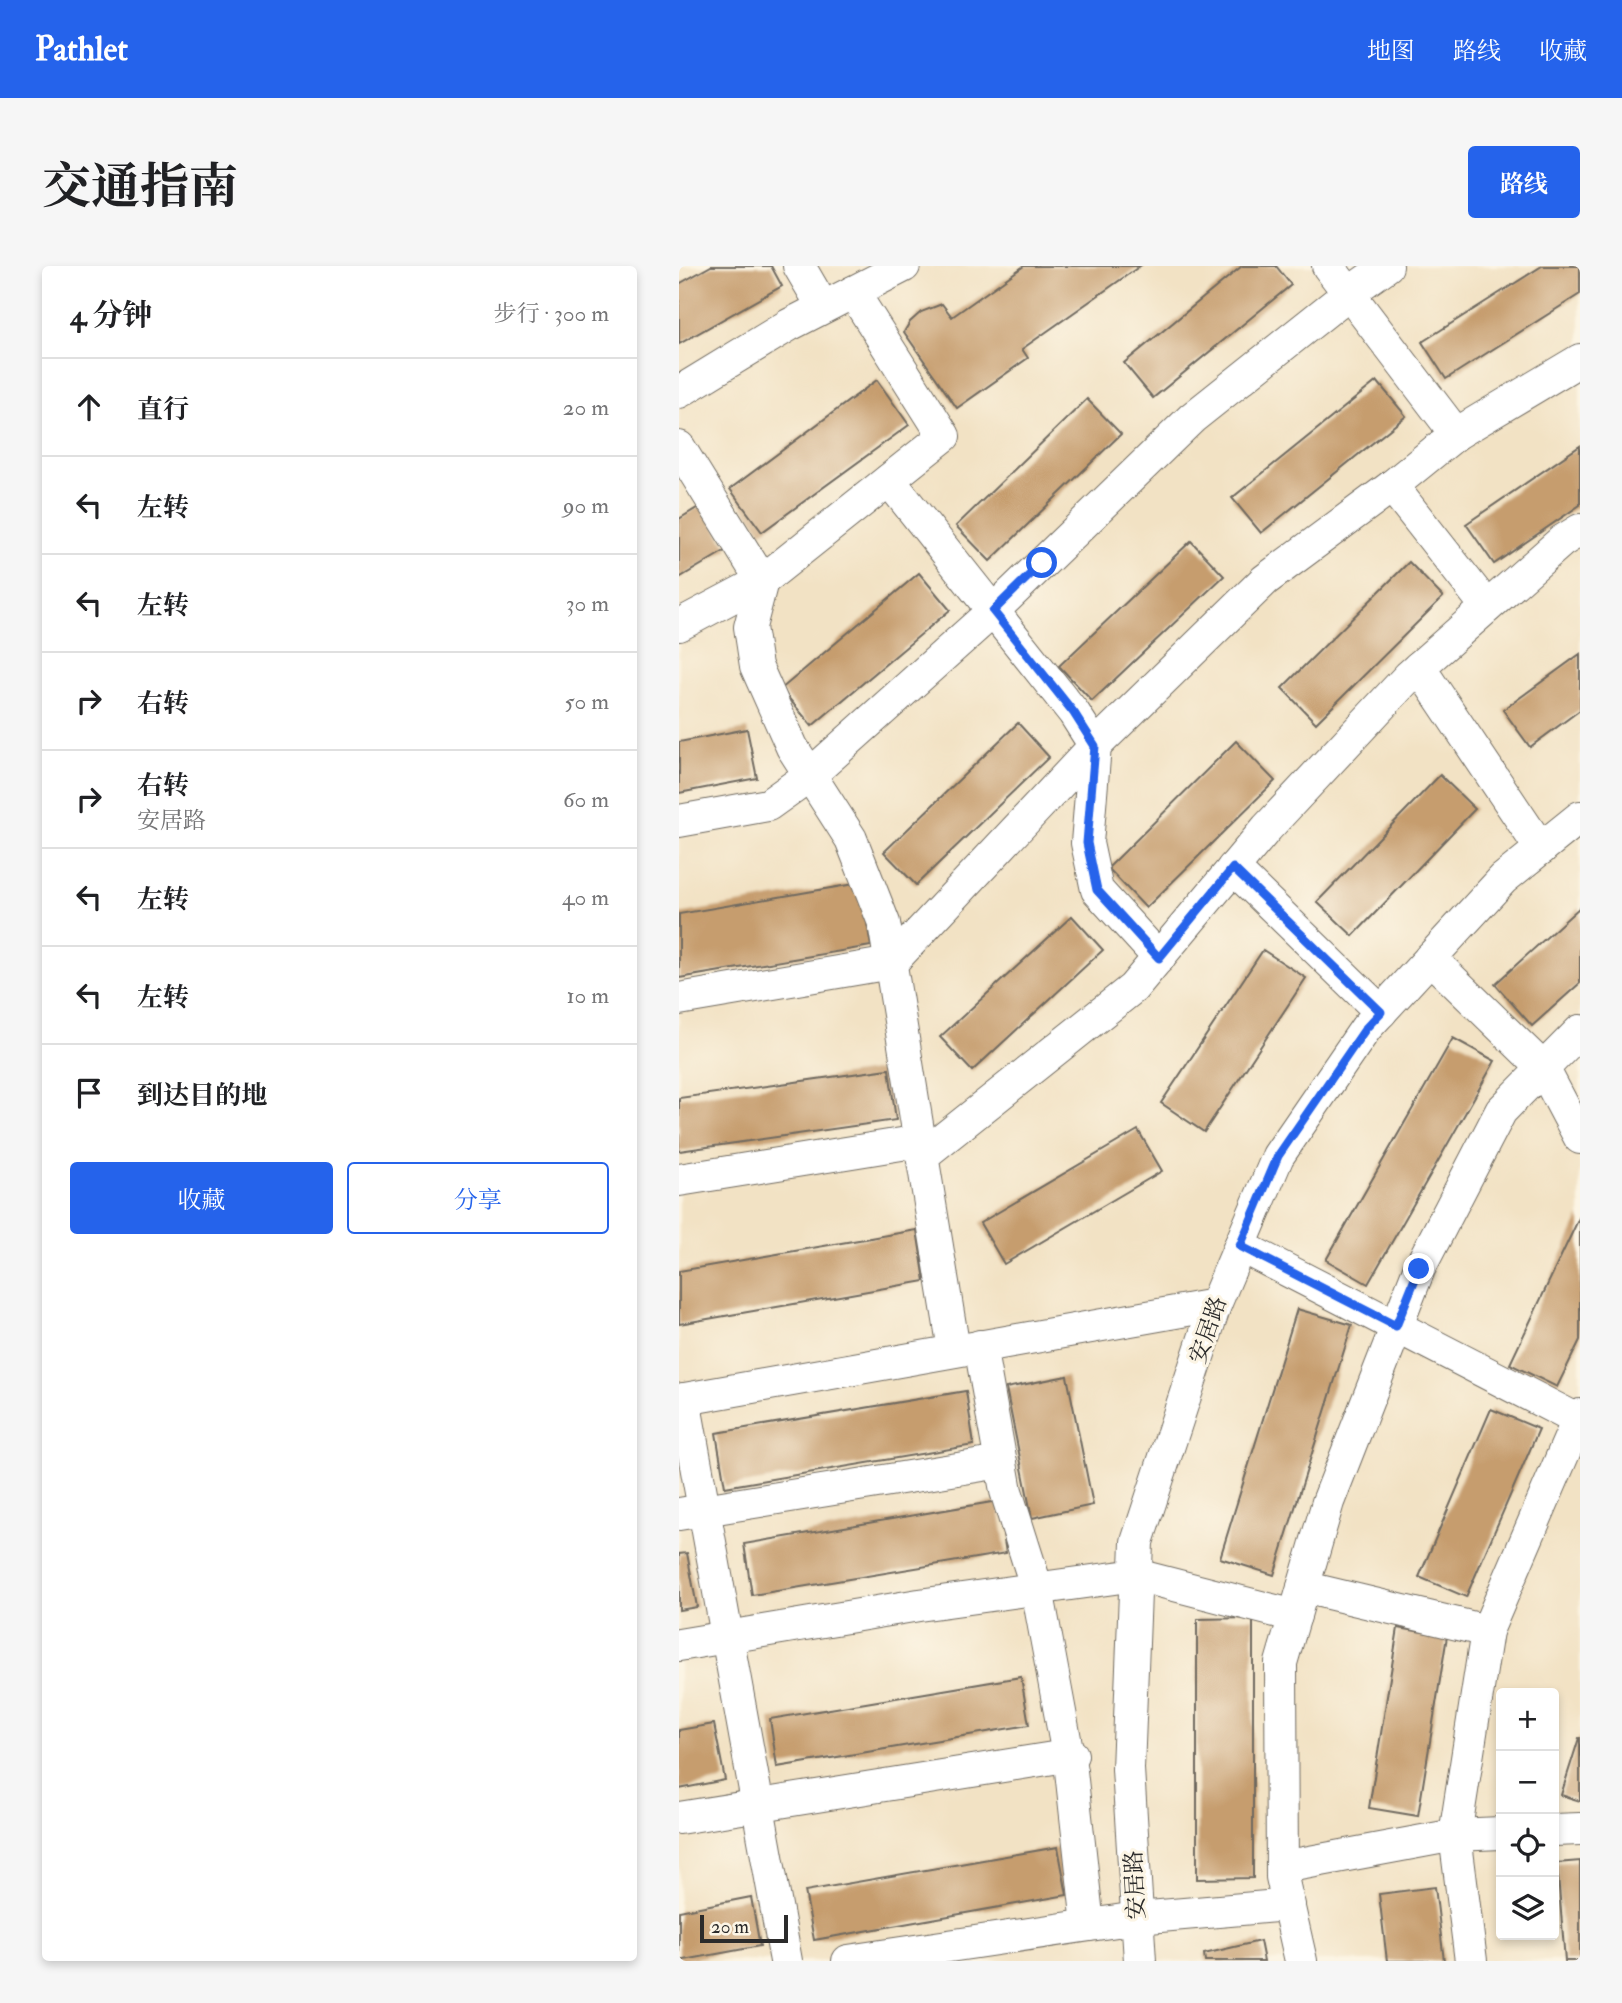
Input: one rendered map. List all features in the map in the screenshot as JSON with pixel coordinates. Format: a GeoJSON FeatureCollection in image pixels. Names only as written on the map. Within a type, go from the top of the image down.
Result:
{"type":"FeatureCollection","features":[{"type":"Feature","properties":{"kind":"street"},"geometry":{"type":"LineString","coordinates":[[799,266],[823,307]]}},
{"type":"Feature","properties":{"kind":"street"},"geometry":{"type":"LineString","coordinates":[[679,392],[789,325],[904,266]]}},
{"type":"Feature","properties":{"kind":"street"},"geometry":{"type":"LineString","coordinates":[[1328,266],[1456,434]]}},
{"type":"Feature","properties":{"kind":"street"},"geometry":{"type":"LineString","coordinates":[[679,821],[768,805],[810,775],[993,611],[1192,418],[1387,266]]}},
{"type":"Feature","properties":{"kind":"street"},"geometry":{"type":"LineString","coordinates":[[679,625],[762,581],[944,436],[853,292]]}},
{"type":"Feature","properties":{"kind":"street"},"geometry":{"type":"LineString","coordinates":[[679,999],[891,963],[1095,746],[1265,580],[1392,486],[1456,434],[1580,360]]}},
{"type":"Feature","properties":{"kind":"street"},"geometry":{"type":"LineString","coordinates":[[679,447],[762,581],[750,627],[756,666],[792,747],[851,839],[884,923],[921,1149],[967,1348],[1001,1462],[1006,1491],[1037,1589],[1070,1756],[1088,1926]]}},
{"type":"Feature","properties":{"kind":"street"},"geometry":{"type":"LineString","coordinates":[[889,480],[1074,713],[1095,746],[1087,843],[1097,890],[1159,958]]}},
{"type":"Feature","properties":{"kind":"street"},"geometry":{"type":"LineString","coordinates":[[1392,486],[1487,607]]}},
{"type":"Feature","properties":{"kind":"street"},"geometry":{"type":"LineString","coordinates":[[679,1180],[921,1149],[1133,988],[1283,811],[1419,667],[1562,541],[1580,530]]}},
{"type":"Feature","properties":{"kind":"street"},"geometry":{"type":"LineString","coordinates":[[1419,667],[1541,849]]}},
{"type":"Feature","properties":{"kind":"street","name":"安居路"},"geometry":{"type":"LineString","coordinates":[[1140,1961],[1128,1769],[1137,1542],[1215,1305],[1278,1156],[1366,1028],[1503,879],[1580,817]]}},
{"type":"Feature","properties":{"kind":"street"},"geometry":{"type":"LineString","coordinates":[[1233,868],[1381,1012]]}},
{"type":"Feature","properties":{"kind":"street"},"geometry":{"type":"LineString","coordinates":[[1430,958],[1543,1068],[1580,1138]]}},
{"type":"Feature","properties":{"kind":"street"},"geometry":{"type":"LineString","coordinates":[[1301,1961],[1282,1877],[1282,1663],[1328,1502],[1419,1269],[1501,1111],[1580,1031]]}},
{"type":"Feature","properties":{"kind":"street"},"geometry":{"type":"LineString","coordinates":[[1240,1246],[1579,1418],[1487,1631],[1455,1835],[1471,1961]]}},
{"type":"Feature","properties":{"kind":"street"},"geometry":{"type":"LineString","coordinates":[[786,1961],[727,1637],[692,1512],[681,1399],[1215,1305]]}},
{"type":"Feature","properties":{"kind":"street"},"geometry":{"type":"LineString","coordinates":[[692,1512],[1001,1462]]}},
{"type":"Feature","properties":{"kind":"street"},"geometry":{"type":"LineString","coordinates":[[679,1645],[919,1605],[1136,1575],[1487,1631]]}},
{"type":"Feature","properties":{"kind":"street"},"geometry":{"type":"LineString","coordinates":[[679,1818],[1070,1756]]}},
{"type":"Feature","properties":{"kind":"street"},"geometry":{"type":"LineString","coordinates":[[1559,1830],[1580,1829]]}},
{"type":"Feature","properties":{"kind":"street"},"geometry":{"type":"LineString","coordinates":[[1283,1867],[1455,1835],[1496,1833]]}},
{"type":"Feature","properties":{"kind":"street"},"geometry":{"type":"LineString","coordinates":[[848,1961],[1137,1918],[1289,1905]]}},
{"type":"Feature","properties":{"kind":"building"},"geometry":{"type":"Polygon","coordinates":[[[711,266],[771,266],[782,286],[679,344],[679,284],[711,266]]]}},
{"type":"Feature","properties":{"kind":"building"},"geometry":{"type":"Polygon","coordinates":[[[1024,266],[1140,266],[1022,349],[1028,358],[957,408],[904,332],[921,312],[942,304],[952,317],[1024,266]]]}},
{"type":"Feature","properties":{"kind":"building"},"geometry":{"type":"Polygon","coordinates":[[[1242,266],[1276,266],[1291,285],[1153,398],[1124,363],[1242,266]]]}},
{"type":"Feature","properties":{"kind":"building"},"geometry":{"type":"Polygon","coordinates":[[[1542,266],[1580,266],[1580,294],[1446,379],[1422,342],[1542,266]]]}},
{"type":"Feature","properties":{"kind":"building"},"geometry":{"type":"Polygon","coordinates":[[[877,380],[909,425],[762,532],[730,489],[877,380]]]}},
{"type":"Feature","properties":{"kind":"building"},"geometry":{"type":"Polygon","coordinates":[[[1377,381],[1406,416],[1261,533],[1232,498],[1377,381]]]}},
{"type":"Feature","properties":{"kind":"building"},"geometry":{"type":"Polygon","coordinates":[[[1087,399],[1121,434],[990,561],[956,526],[1087,399]]]}},
{"type":"Feature","properties":{"kind":"building"},"geometry":{"type":"Polygon","coordinates":[[[1580,446],[1580,505],[1494,564],[1466,524],[1580,446]]]}},
{"type":"Feature","properties":{"kind":"building"},"geometry":{"type":"Polygon","coordinates":[[[702,505],[728,549],[679,578],[679,519],[702,505]]]}},
{"type":"Feature","properties":{"kind":"building"},"geometry":{"type":"Polygon","coordinates":[[[1191,541],[1224,576],[1092,701],[1059,666],[1191,541]]]}},
{"type":"Feature","properties":{"kind":"building"},"geometry":{"type":"Polygon","coordinates":[[[1409,562],[1443,597],[1316,723],[1282,688],[1409,562]]]}},
{"type":"Feature","properties":{"kind":"building"},"geometry":{"type":"Polygon","coordinates":[[[919,573],[950,610],[812,726],[781,689],[919,573]]]}},
{"type":"Feature","properties":{"kind":"building"},"geometry":{"type":"Polygon","coordinates":[[[1580,654],[1580,710],[1530,747],[1503,710],[1580,654]]]}},
{"type":"Feature","properties":{"kind":"building"},"geometry":{"type":"Polygon","coordinates":[[[1018,723],[1049,757],[916,885],[884,852],[1018,723]]]}},
{"type":"Feature","properties":{"kind":"building"},"geometry":{"type":"Polygon","coordinates":[[[747,729],[757,778],[679,793],[679,742],[747,729]]]}},
{"type":"Feature","properties":{"kind":"building"},"geometry":{"type":"Polygon","coordinates":[[[1236,741],[1275,781],[1146,908],[1108,868],[1236,741]]]}},
{"type":"Feature","properties":{"kind":"building"},"geometry":{"type":"Polygon","coordinates":[[[1440,775],[1475,809],[1353,936],[1317,902],[1440,775]]]}},
{"type":"Feature","properties":{"kind":"building"},"geometry":{"type":"Polygon","coordinates":[[[860,883],[871,946],[679,978],[679,914],[860,883]]]}},
{"type":"Feature","properties":{"kind":"building"},"geometry":{"type":"Polygon","coordinates":[[[1580,907],[1580,983],[1532,1026],[1495,984],[1580,907]]]}},
{"type":"Feature","properties":{"kind":"building"},"geometry":{"type":"Polygon","coordinates":[[[1072,916],[1103,950],[972,1071],[940,1037],[1072,916]]]}},
{"type":"Feature","properties":{"kind":"building"},"geometry":{"type":"Polygon","coordinates":[[[1263,950],[1306,978],[1204,1132],[1161,1103],[1263,950]]]}},
{"type":"Feature","properties":{"kind":"building"},"geometry":{"type":"Polygon","coordinates":[[[1453,1038],[1495,1061],[1368,1284],[1326,1260],[1453,1038]]]}},
{"type":"Feature","properties":{"kind":"building"},"geometry":{"type":"Polygon","coordinates":[[[889,1069],[896,1120],[679,1151],[679,1098],[889,1069]]]}},
{"type":"Feature","properties":{"kind":"building"},"geometry":{"type":"Polygon","coordinates":[[[1138,1130],[1162,1171],[1004,1264],[980,1223],[1138,1130]]]}},
{"type":"Feature","properties":{"kind":"building"},"geometry":{"type":"Polygon","coordinates":[[[1580,1216],[1580,1340],[1557,1387],[1510,1364],[1580,1216]]]}},
{"type":"Feature","properties":{"kind":"building"},"geometry":{"type":"Polygon","coordinates":[[[917,1230],[925,1281],[679,1324],[679,1271],[917,1230]]]}},
{"type":"Feature","properties":{"kind":"building"},"geometry":{"type":"Polygon","coordinates":[[[1297,1309],[1352,1325],[1274,1575],[1220,1558],[1297,1309]]]}},
{"type":"Feature","properties":{"kind":"building"},"geometry":{"type":"Polygon","coordinates":[[[1067,1376],[1093,1505],[1032,1518],[1006,1388],[1067,1376]]]}},
{"type":"Feature","properties":{"kind":"building"},"geometry":{"type":"Polygon","coordinates":[[[966,1391],[974,1445],[725,1487],[716,1433],[966,1391]]]}},
{"type":"Feature","properties":{"kind":"building"},"geometry":{"type":"Polygon","coordinates":[[[1491,1409],[1539,1429],[1466,1597],[1419,1577],[1491,1409]]]}},
{"type":"Feature","properties":{"kind":"building"},"geometry":{"type":"Polygon","coordinates":[[[998,1501],[1006,1553],[752,1595],[744,1544],[998,1501]]]}},
{"type":"Feature","properties":{"kind":"building"},"geometry":{"type":"Polygon","coordinates":[[[687,1553],[697,1607],[679,1610],[679,1554],[687,1553]]]}},
{"type":"Feature","properties":{"kind":"building"},"geometry":{"type":"Polygon","coordinates":[[[1253,1618],[1253,1878],[1197,1879],[1197,1619],[1253,1618]]]}},
{"type":"Feature","properties":{"kind":"building"},"geometry":{"type":"Polygon","coordinates":[[[1398,1628],[1447,1636],[1418,1816],[1369,1808],[1398,1628]]]}},
{"type":"Feature","properties":{"kind":"building"},"geometry":{"type":"Polygon","coordinates":[[[1021,1677],[1029,1725],[777,1767],[770,1719],[1021,1677]]]}},
{"type":"Feature","properties":{"kind":"building"},"geometry":{"type":"Polygon","coordinates":[[[714,1724],[725,1780],[679,1789],[679,1730],[714,1724]]]}},
{"type":"Feature","properties":{"kind":"building"},"geometry":{"type":"Polygon","coordinates":[[[1580,1738],[1580,1801],[1561,1795],[1580,1738]]]}},
{"type":"Feature","properties":{"kind":"building"},"geometry":{"type":"Polygon","coordinates":[[[1058,1847],[1067,1895],[814,1940],[805,1891],[1058,1847]]]}},
{"type":"Feature","properties":{"kind":"building"},"geometry":{"type":"Polygon","coordinates":[[[1580,1861],[1580,1961],[1565,1961],[1559,1863],[1580,1861]]]}},
{"type":"Feature","properties":{"kind":"building"},"geometry":{"type":"Polygon","coordinates":[[[1435,1887],[1444,1961],[1387,1961],[1379,1894],[1435,1887]]]}},
{"type":"Feature","properties":{"kind":"building"},"geometry":{"type":"Polygon","coordinates":[[[751,1897],[760,1946],[679,1961],[679,1911],[751,1897]]]}},
{"type":"Feature","properties":{"kind":"building"},"geometry":{"type":"Polygon","coordinates":[[[1260,1941],[1264,1961],[1205,1961],[1204,1954],[1260,1941]]]}},
{"type":"Feature","properties":{"kind":"route"},"geometry":{"type":"LineString","coordinates":[[1042,563],[993,611],[1074,713],[1095,746],[1087,843],[1097,890],[1159,958],[1233,868],[1381,1012],[1366,1028],[1278,1156],[1240,1246],[1396,1326],[1419,1269]]}}]}
